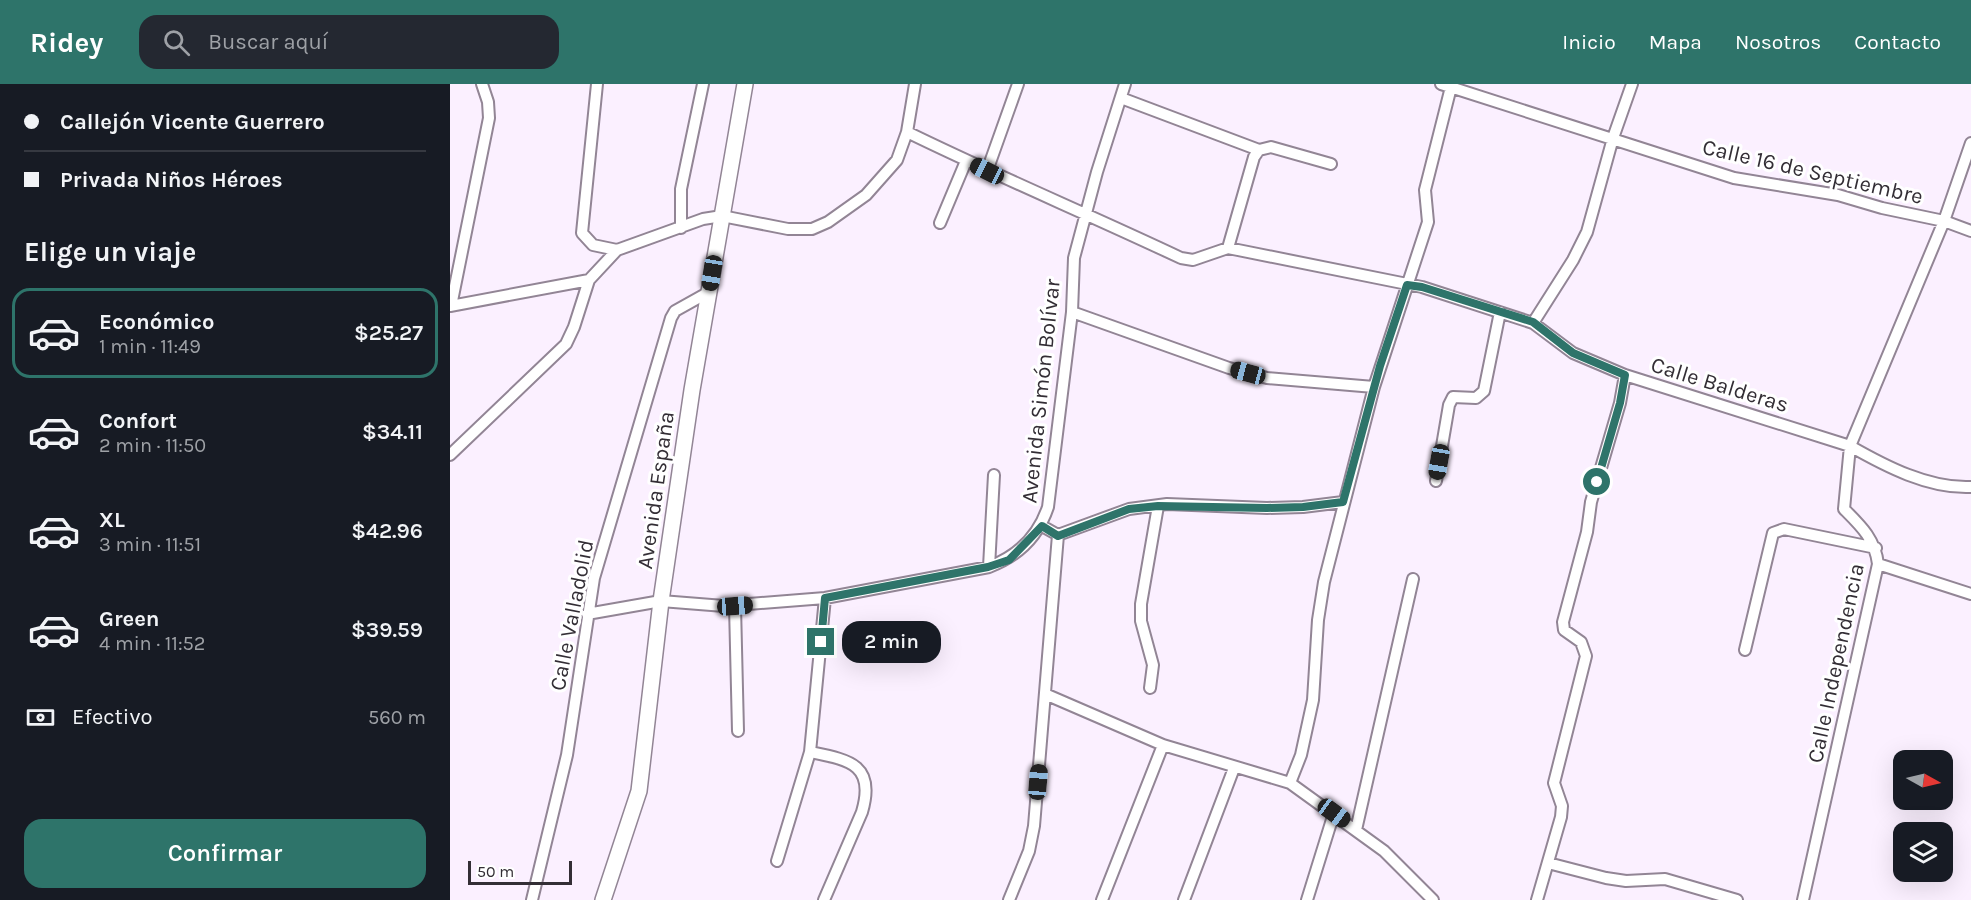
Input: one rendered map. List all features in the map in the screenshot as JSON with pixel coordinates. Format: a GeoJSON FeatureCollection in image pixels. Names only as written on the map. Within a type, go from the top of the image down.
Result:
{"type":"FeatureCollection","features":[{"type":"Feature","properties":{"kind":"street"},"geometry":{"type":"LineString","coordinates":[[482,84],[488,102],[489,118],[450,306],[589,280]]}},
{"type":"Feature","properties":{"kind":"street"},"geometry":{"type":"LineString","coordinates":[[597,84],[582,233],[592,245],[617,250]]}},
{"type":"Feature","properties":{"kind":"street"},"geometry":{"type":"LineString","coordinates":[[681,228],[681,189],[703,84]]}},
{"type":"Feature","properties":{"kind":"street","name":"Avenida España"},"geometry":{"type":"LineString","coordinates":[[603,900],[639,791],[661,602],[745,84]]}},
{"type":"Feature","properties":{"kind":"street"},"geometry":{"type":"LineString","coordinates":[[450,455],[566,344],[589,280],[617,250],[722,216],[788,228],[812,229],[828,222],[866,195],[897,160],[908,132],[915,84]]}},
{"type":"Feature","properties":{"kind":"street"},"geometry":{"type":"LineString","coordinates":[[987,171],[1018,84]]}},
{"type":"Feature","properties":{"kind":"street","name":"Avenida Simón Bolívar"},"geometry":{"type":"LineString","coordinates":[[587,614],[661,602],[735,606],[825,598],[988,567],[1009,560],[1042,526],[1052,488],[1072,312],[1074,258],[1125,84]]}},
{"type":"Feature","properties":{"kind":"street"},"geometry":{"type":"LineString","coordinates":[[1533,322],[1573,260],[1587,232],[1613,138],[1632,84]]}},
{"type":"Feature","properties":{"kind":"street"},"geometry":{"type":"LineString","coordinates":[[1290,783],[1301,755],[1313,700],[1320,603],[1343,502],[1374,387],[1428,222],[1425,190],[1446,86]]}},
{"type":"Feature","properties":{"kind":"street","name":"Calle 16 de Septiembre"},"geometry":{"type":"LineString","coordinates":[[1446,86],[1734,178],[1798,187],[1944,221],[1971,231]]}},
{"type":"Feature","properties":{"kind":"street"},"geometry":{"type":"LineString","coordinates":[[1121,98],[1259,150],[1271,147],[1331,164]]}},
{"type":"Feature","properties":{"kind":"street"},"geometry":{"type":"LineString","coordinates":[[908,132],[987,171],[1086,213],[1181,258],[1193,260],[1228,248],[1254,157],[1259,150]]}},
{"type":"Feature","properties":{"kind":"street","name":"Calle Independencia"},"geometry":{"type":"LineString","coordinates":[[1803,900],[1878,564],[1876,548],[1862,527],[1844,509],[1850,446],[1944,221],[1971,143]]}},
{"type":"Feature","properties":{"kind":"street"},"geometry":{"type":"LineString","coordinates":[[940,224],[966,161]]}},
{"type":"Feature","properties":{"kind":"street","name":"Calle Balderas"},"geometry":{"type":"LineString","coordinates":[[1228,248],[1422,287],[1533,322],[1573,353],[1625,375],[1850,446],[1870,458],[1936,485],[1971,488]]}},
{"type":"Feature","properties":{"kind":"street","name":"Calle Valladolid"},"geometry":{"type":"LineString","coordinates":[[532,900],[567,755],[594,578],[671,318],[675,311],[710,292]]}},
{"type":"Feature","properties":{"kind":"street"},"geometry":{"type":"LineString","coordinates":[[1072,312],[1229,368],[1267,378],[1374,387]]}},
{"type":"Feature","properties":{"kind":"street"},"geometry":{"type":"LineString","coordinates":[[1436,481],[1449,405],[1453,397],[1476,398],[1484,391],[1500,312]]}},
{"type":"Feature","properties":{"kind":"street"},"geometry":{"type":"LineString","coordinates":[[1536,900],[1561,817],[1562,806],[1554,783],[1586,656],[1581,642],[1564,630],[1563,622],[1587,532],[1591,502],[1620,403],[1625,375]]}},
{"type":"Feature","properties":{"kind":"street"},"geometry":{"type":"LineString","coordinates":[[988,567],[994,475]]}},
{"type":"Feature","properties":{"kind":"street"},"geometry":{"type":"LineString","coordinates":[[1058,536],[1129,509],[1158,506],[1303,507],[1343,502]]}},
{"type":"Feature","properties":{"kind":"street"},"geometry":{"type":"LineString","coordinates":[[1150,688],[1153,665],[1141,621],[1141,604],[1158,506]]}},
{"type":"Feature","properties":{"kind":"street"},"geometry":{"type":"LineString","coordinates":[[1042,526],[1058,536]]}},
{"type":"Feature","properties":{"kind":"street"},"geometry":{"type":"LineString","coordinates":[[1745,650],[1773,533],[1784,529],[1876,548]]}},
{"type":"Feature","properties":{"kind":"street"},"geometry":{"type":"LineString","coordinates":[[1009,900],[1033,836],[1058,536]]}},
{"type":"Feature","properties":{"kind":"street"},"geometry":{"type":"LineString","coordinates":[[1878,564],[1971,594]]}},
{"type":"Feature","properties":{"kind":"street"},"geometry":{"type":"LineString","coordinates":[[1356,830],[1413,579]]}},
{"type":"Feature","properties":{"kind":"street"},"geometry":{"type":"LineString","coordinates":[[777,861],[810,752],[825,598]]}},
{"type":"Feature","properties":{"kind":"street"},"geometry":{"type":"LineString","coordinates":[[735,606],[738,731]]}},
{"type":"Feature","properties":{"kind":"street"},"geometry":{"type":"LineString","coordinates":[[1045,694],[1163,745],[1290,783],[1384,851],[1433,900]]}},
{"type":"Feature","properties":{"kind":"street"},"geometry":{"type":"LineString","coordinates":[[1102,900],[1163,745]]}},
{"type":"Feature","properties":{"kind":"street"},"geometry":{"type":"LineString","coordinates":[[810,752],[843,759],[856,765],[865,777],[866,797],[862,812],[824,900]]}},
{"type":"Feature","properties":{"kind":"street"},"geometry":{"type":"LineString","coordinates":[[1184,900],[1234,768]]}},
{"type":"Feature","properties":{"kind":"street"},"geometry":{"type":"LineString","coordinates":[[1307,900],[1334,813]]}},
{"type":"Feature","properties":{"kind":"street"},"geometry":{"type":"LineString","coordinates":[[1548,863],[1626,881],[1665,879],[1737,900]]}},
{"type":"Feature","properties":{"kind":"route"},"geometry":{"type":"LineString","coordinates":[[821,642],[825,598],[988,567],[1009,560],[1042,526],[1058,536],[1129,509],[1167,504],[1219,508],[1267,508],[1303,507],[1343,502],[1380,366],[1391,340],[1407,285],[1422,287],[1533,322],[1573,353],[1625,375],[1620,403],[1597,482]]}}]}
